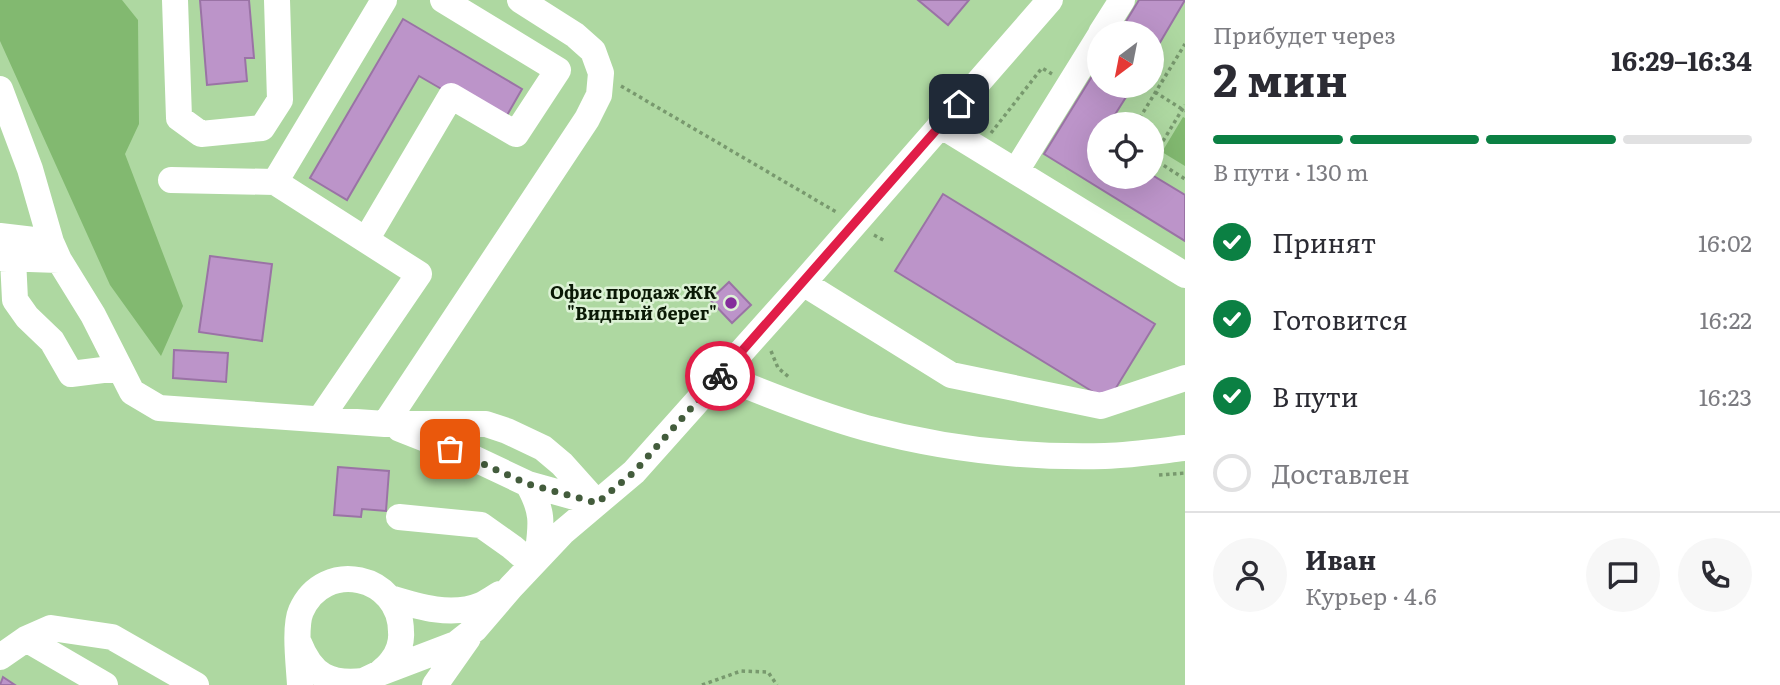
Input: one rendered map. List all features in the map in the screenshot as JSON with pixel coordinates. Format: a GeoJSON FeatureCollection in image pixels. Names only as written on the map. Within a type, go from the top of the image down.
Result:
{"type":"FeatureCollection","features":[{"type":"Feature","properties":{"kind":"street"},"geometry":{"type":"LineString","coordinates":[[175,0],[179,118],[201,134],[262,128],[280,100],[277,0]]}},
{"type":"Feature","properties":{"kind":"street"},"geometry":{"type":"LineString","coordinates":[[275,182],[384,0]]}},
{"type":"Feature","properties":{"kind":"street"},"geometry":{"type":"LineString","coordinates":[[366,240],[451,96],[516,134],[558,71],[443,0]]}},
{"type":"Feature","properties":{"kind":"street"},"geometry":{"type":"LineString","coordinates":[[385,424],[587,119],[599,94],[601,73],[593,51],[575,35],[520,0]]}},
{"type":"Feature","properties":{"kind":"street"},"geometry":{"type":"LineString","coordinates":[[435,685],[475,629],[511,587],[563,531],[634,472],[1050,0]]}},
{"type":"Feature","properties":{"kind":"street"},"geometry":{"type":"LineString","coordinates":[[1109,21],[1122,0]]}},
{"type":"Feature","properties":{"kind":"street"},"geometry":{"type":"LineString","coordinates":[[1016,171],[1087,56]]}},
{"type":"Feature","properties":{"kind":"street"},"geometry":{"type":"LineString","coordinates":[[0,89],[9,133],[30,169],[55,251],[93,315],[132,392],[159,408],[385,424],[486,424],[543,448],[562,464],[597,503]]}},
{"type":"Feature","properties":{"kind":"street"},"geometry":{"type":"LineString","coordinates":[[940,125],[1185,275]]}},
{"type":"Feature","properties":{"kind":"street"},"geometry":{"type":"LineString","coordinates":[[171,180],[275,182],[419,274],[320,419]]}},
{"type":"Feature","properties":{"kind":"street"},"geometry":{"type":"LineString","coordinates":[[0,236],[55,251]]}},
{"type":"Feature","properties":{"kind":"street"},"geometry":{"type":"LineString","coordinates":[[55,251],[6,259],[15,300],[27,317],[52,341],[71,374],[120,368]]}},
{"type":"Feature","properties":{"kind":"street"},"geometry":{"type":"LineString","coordinates":[[803,283],[951,374],[1101,406],[1185,378]]}},
{"type":"Feature","properties":{"kind":"street"},"geometry":{"type":"LineString","coordinates":[[720,375],[788,403],[867,428],[945,445],[1028,455],[1107,456],[1185,448]]}},
{"type":"Feature","properties":{"kind":"street"},"geometry":{"type":"LineString","coordinates":[[385,424],[471,457],[528,484],[597,503]]}},
{"type":"Feature","properties":{"kind":"street"},"geometry":{"type":"LineString","coordinates":[[528,484],[538,501],[542,524],[535,562]]}},
{"type":"Feature","properties":{"kind":"street"},"geometry":{"type":"LineString","coordinates":[[399,517],[481,525],[535,562]]}},
{"type":"Feature","properties":{"kind":"street"},"geometry":{"type":"LineString","coordinates":[[300,685],[297,628],[300,612],[308,598],[319,588],[333,580],[349,578],[364,580],[379,587],[398,611],[401,624],[398,650],[392,661],[367,680]]}},
{"type":"Feature","properties":{"kind":"street"},"geometry":{"type":"LineString","coordinates":[[390,598],[421,608],[453,610],[481,605],[511,587]]}},
{"type":"Feature","properties":{"kind":"street"},"geometry":{"type":"LineString","coordinates":[[0,657],[26,639],[51,628],[113,637],[196,685]]}},
{"type":"Feature","properties":{"kind":"street"},"geometry":{"type":"LineString","coordinates":[[299,643],[304,658],[316,671],[331,680],[347,683],[367,680],[456,644],[475,629]]}},
{"type":"Feature","properties":{"kind":"street"},"geometry":{"type":"LineString","coordinates":[[26,639],[105,685]]}},
{"type":"Feature","properties":{"kind":"path"},"geometry":{"type":"LineString","coordinates":[[1164,78],[1185,44]]}},
{"type":"Feature","properties":{"kind":"path"},"geometry":{"type":"LineString","coordinates":[[989,137],[1042,68],[1053,75]]}},
{"type":"Feature","properties":{"kind":"path"},"geometry":{"type":"LineString","coordinates":[[601,73],[885,241]]}},
{"type":"Feature","properties":{"kind":"path"},"geometry":{"type":"LineString","coordinates":[[1164,97],[1184,108],[1164,139]]}},
{"type":"Feature","properties":{"kind":"path"},"geometry":{"type":"LineString","coordinates":[[1164,166],[1185,179]]}},
{"type":"Feature","properties":{"kind":"path"},"geometry":{"type":"LineString","coordinates":[[770,343],[778,368],[792,380]]}},
{"type":"Feature","properties":{"kind":"path"},"geometry":{"type":"LineString","coordinates":[[702,685],[741,671],[768,672],[777,685]]}},
{"type":"Feature","properties":{"kind":"green space"},"geometry":{"type":"Polygon","coordinates":[[[0,0],[122,0],[138,20],[139,124],[125,154],[183,306],[161,356],[110,285],[0,41],[0,0]]]}},
{"type":"Feature","properties":{"kind":"green space"},"geometry":{"type":"Polygon","coordinates":[[[1183,117],[1185,118],[1185,166],[1164,153],[1164,149],[1183,117]]]}},
{"type":"Feature","properties":{"kind":"building"},"geometry":{"type":"Polygon","coordinates":[[[200,0],[249,0],[254,58],[245,58],[247,81],[207,85],[200,0]]]}},
{"type":"Feature","properties":{"kind":"building"},"geometry":{"type":"Polygon","coordinates":[[[918,0],[969,0],[948,25],[918,0]]]}},
{"type":"Feature","properties":{"kind":"building"},"geometry":{"type":"Polygon","coordinates":[[[1139,0],[1185,0],[1164,36],[1164,21],[1126,21],[1139,0]]]}},
{"type":"Feature","properties":{"kind":"building"},"geometry":{"type":"Polygon","coordinates":[[[403,19],[522,89],[502,124],[419,76],[347,200],[310,178],[403,19]]]}},
{"type":"Feature","properties":{"kind":"building"},"geometry":{"type":"Polygon","coordinates":[[[1087,84],[1087,98],[1125,98],[1117,112],[1087,112],[1087,181],[1044,154],[1087,84]]]}},
{"type":"Feature","properties":{"kind":"building"},"geometry":{"type":"Polygon","coordinates":[[[1164,182],[1185,195],[1185,241],[1101,189],[1164,189],[1164,182]]]}},
{"type":"Feature","properties":{"kind":"building"},"geometry":{"type":"Polygon","coordinates":[[[943,194],[1155,324],[1108,401],[895,271],[943,194]]]}},
{"type":"Feature","properties":{"kind":"building"},"geometry":{"type":"Polygon","coordinates":[[[210,256],[272,264],[262,341],[199,332],[210,256]]]}},
{"type":"Feature","properties":{"kind":"building","name":"Офис продаж ЖК \"Видный берег\""},"geometry":{"type":"Polygon","coordinates":[[[729,282],[751,305],[732,323],[710,300],[729,282]]]}},
{"type":"Feature","properties":{"kind":"building"},"geometry":{"type":"Polygon","coordinates":[[[174,350],[228,353],[226,382],[173,378],[174,350]]]}},
{"type":"Feature","properties":{"kind":"building"},"geometry":{"type":"Polygon","coordinates":[[[338,467],[389,471],[386,511],[362,509],[361,517],[334,515],[338,467]]]}},
{"type":"Feature","properties":{"kind":"building"},"geometry":{"type":"Polygon","coordinates":[[[3,677],[15,685],[0,685],[3,677]]]}},
{"type":"Feature","properties":{"kind":"way so far"},"geometry":{"type":"LineString","coordinates":[[450,449],[528,484],[597,503],[634,472],[720,376]]}},
{"type":"Feature","properties":{"kind":"place","name":"Офис продаж ЖК \"Видный берег\""},"geometry":{"type":"Point","coordinates":[731,303]}},
{"type":"Feature","properties":{"kind":"route"},"geometry":{"type":"LineString","coordinates":[[720,376],[959,104]]}}]}
